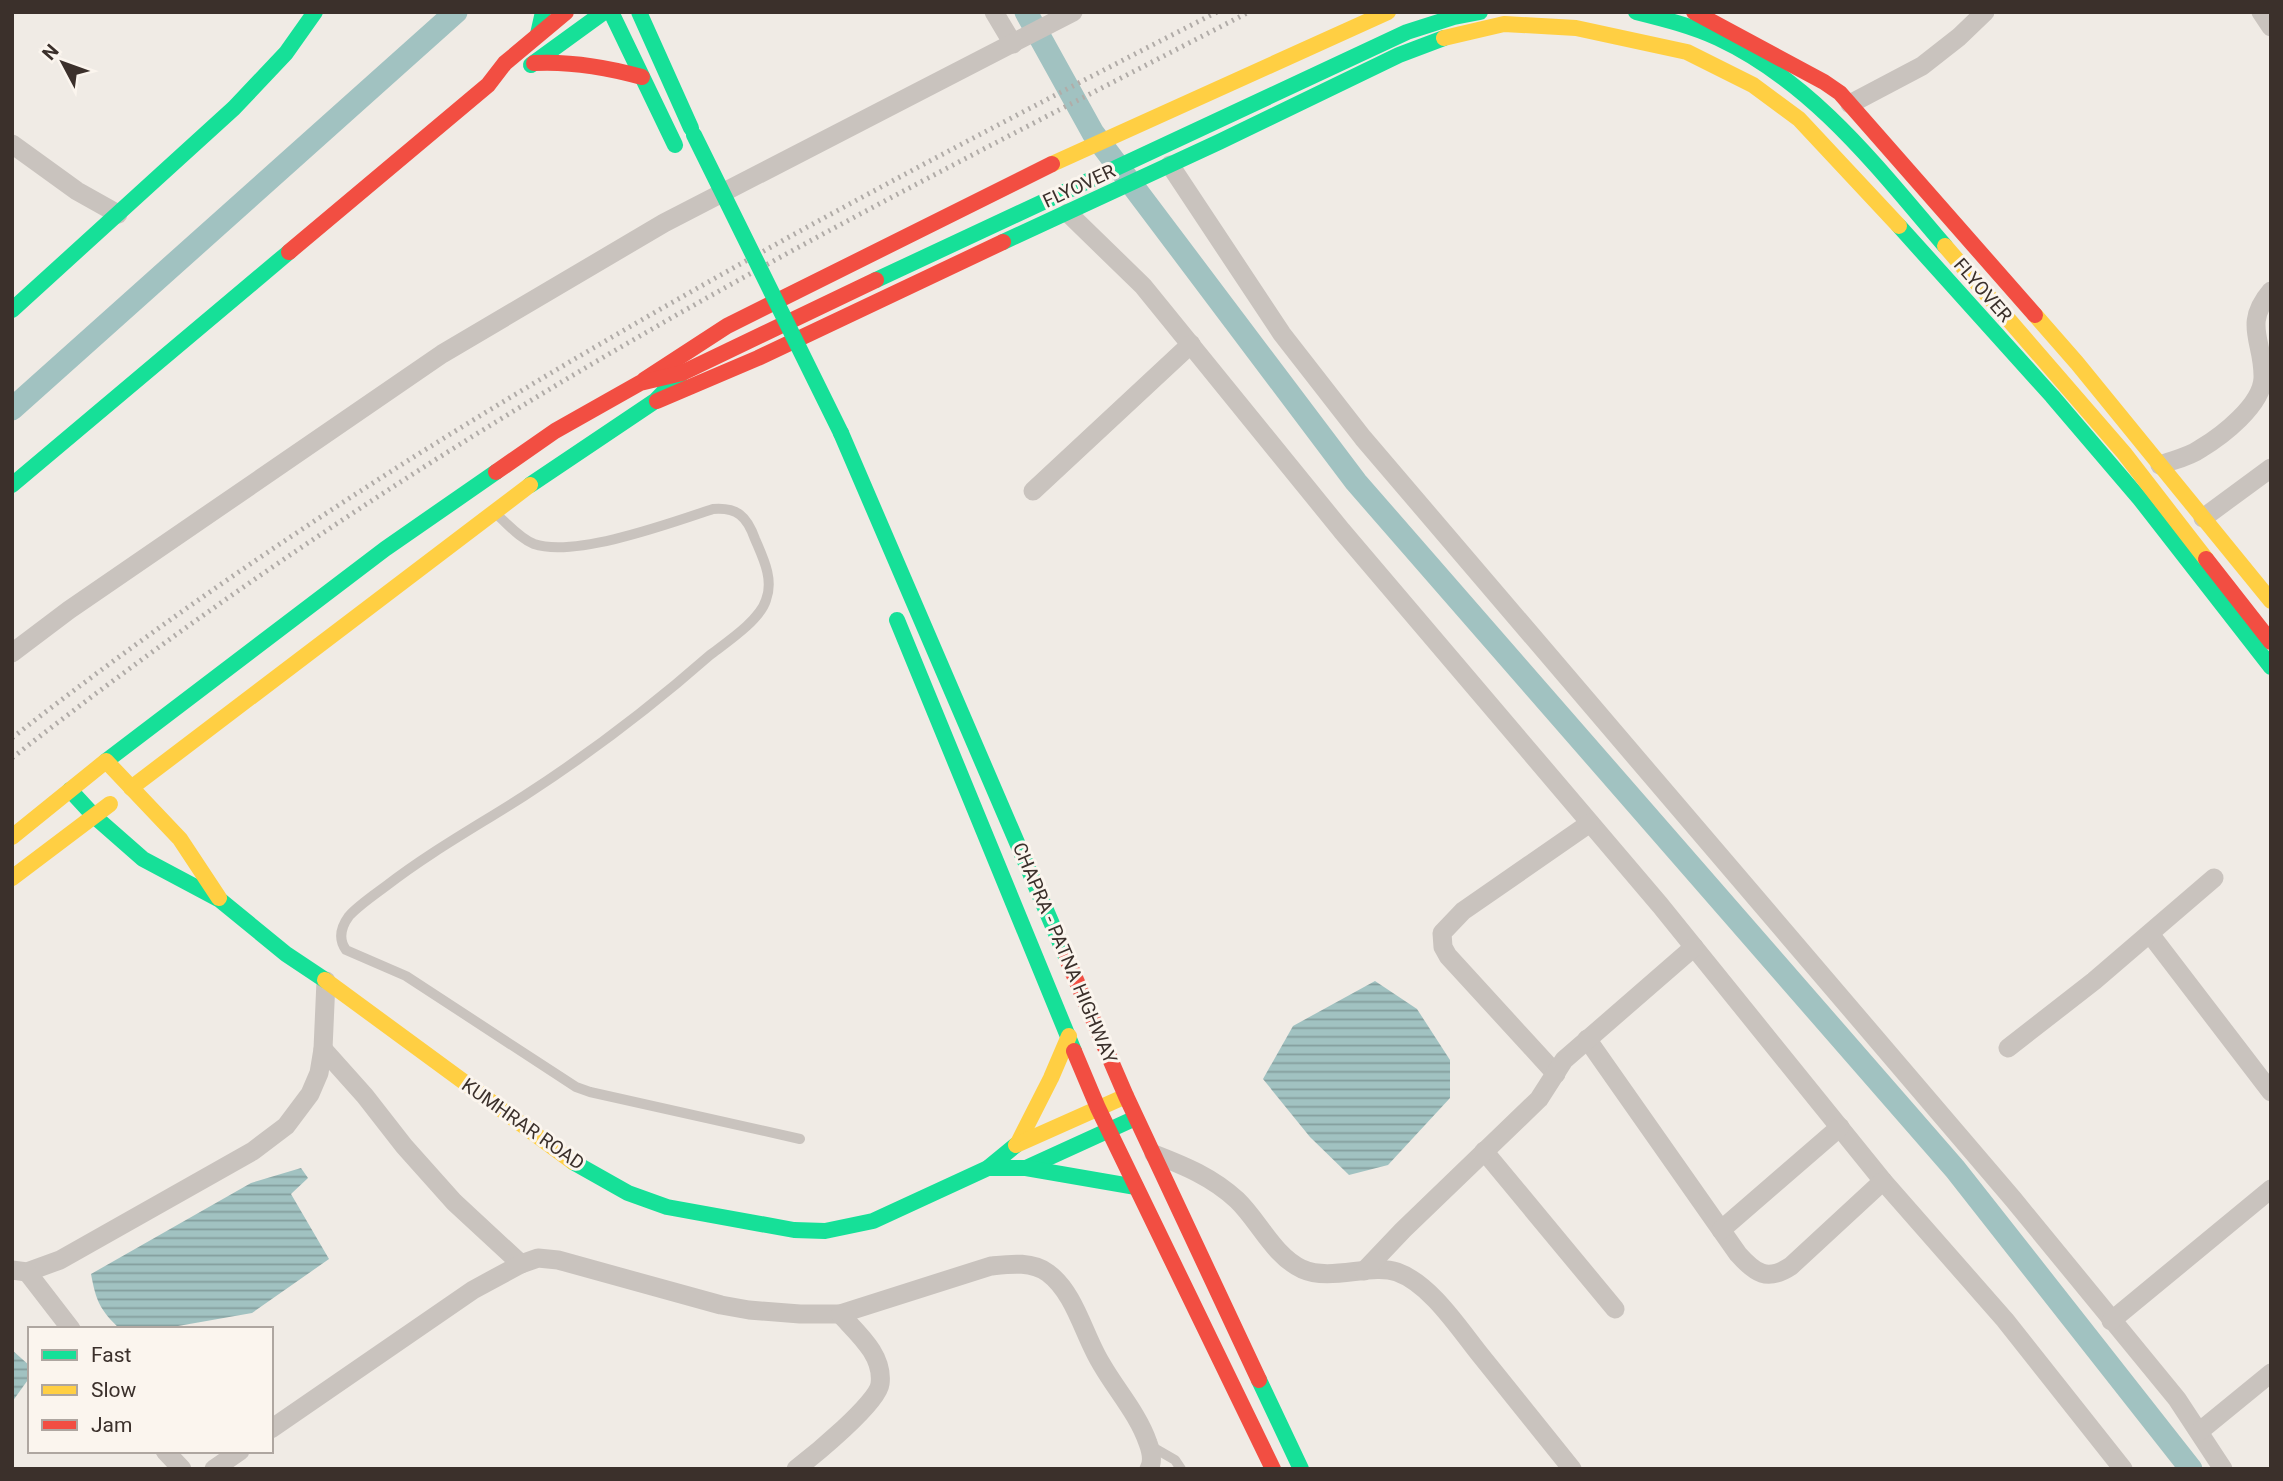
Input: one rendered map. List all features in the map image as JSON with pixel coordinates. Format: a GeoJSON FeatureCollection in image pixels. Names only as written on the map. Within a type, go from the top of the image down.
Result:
{"type":"FeatureCollection","features":[{"type":"Feature","properties":{"kind":"main road"},"geometry":{"type":"LineString","coordinates":[[12,310],[234,108],[286,53],[315,12]]}},
{"type":"Feature","properties":{"kind":"main road"},"geometry":{"type":"LineString","coordinates":[[538,34],[543,12]]}},
{"type":"Feature","properties":{"kind":"main road"},"geometry":{"type":"LineString","coordinates":[[12,485],[488,85],[505,63],[566,12]]}},
{"type":"Feature","properties":{"kind":"main road"},"geometry":{"type":"LineString","coordinates":[[488,85],[515,76],[604,12]]}},
{"type":"Feature","properties":{"kind":"main road"},"geometry":{"type":"LineString","coordinates":[[611,12],[678,151]]}},
{"type":"Feature","properties":{"kind":"main road","name":"CHAPRA - PATNA HIGHWAY"},"geometry":{"type":"LineString","coordinates":[[639,12],[694,135],[841,433],[1126,1096],[1301,1469]]}},
{"type":"Feature","properties":{"kind":"main road"},"geometry":{"type":"LineString","coordinates":[[12,837],[106,761],[385,549],[555,431],[640,383],[690,348],[727,326],[1060,160],[1388,12]]}},
{"type":"Feature","properties":{"kind":"main road","name":"FLYOVER"},"geometry":{"type":"LineString","coordinates":[[640,383],[682,373],[813,309],[1407,32],[1480,12]]}},
{"type":"Feature","properties":{"kind":"main road","name":"FLYOVER"},"geometry":{"type":"LineString","coordinates":[[1636,12],[1717,38],[1749,55],[1807,95],[1842,127],[2124,453],[2271,642]]}},
{"type":"Feature","properties":{"kind":"main road"},"geometry":{"type":"LineString","coordinates":[[1694,12],[1840,93],[2077,363],[2271,601]]}},
{"type":"Feature","properties":{"kind":"main road"},"geometry":{"type":"LineString","coordinates":[[12,878],[494,512],[655,401],[758,358],[1399,55],[1456,34],[1504,24],[1576,28],[1687,52],[1753,85],[1799,119],[1857,179],[2052,396],[2132,490],[2271,667]]}},
{"type":"Feature","properties":{"kind":"main road"},"geometry":{"type":"LineString","coordinates":[[534,63],[564,60],[591,63],[642,77]]}},
{"type":"Feature","properties":{"kind":"main road"},"geometry":{"type":"LineString","coordinates":[[699,194],[712,219]]}},
{"type":"Feature","properties":{"kind":"main road"},"geometry":{"type":"LineString","coordinates":[[749,292],[786,366]]}},
{"type":"Feature","properties":{"kind":"main road","name":"FLYOVER"},"geometry":{"type":"LineString","coordinates":[[655,401],[682,373]]}},
{"type":"Feature","properties":{"kind":"main road","name":"CHAPRA - PATNA HIGHWAY"},"geometry":{"type":"LineString","coordinates":[[891,605],[1098,1108],[1273,1469]]}},
{"type":"Feature","properties":{"kind":"main road","name":"KUMHRAR ROAD"},"geometry":{"type":"LineString","coordinates":[[106,761],[180,839],[220,900]]}},
{"type":"Feature","properties":{"kind":"main road","name":"KUMHRAR ROAD"},"geometry":{"type":"LineString","coordinates":[[70,790],[94,816],[143,859],[220,900],[286,954],[564,1157],[628,1193],[667,1207],[781,1228],[825,1231],[873,1221],[988,1168],[1018,1143],[1126,1096]]}},
{"type":"Feature","properties":{"kind":"main road"},"geometry":{"type":"LineString","coordinates":[[1018,1143],[1069,1036]]}},
{"type":"Feature","properties":{"kind":"main road","name":"KUMHRAR ROAD"},"geometry":{"type":"LineString","coordinates":[[988,1168],[1026,1168],[1137,1117]]}},
{"type":"Feature","properties":{"kind":"main road"},"geometry":{"type":"LineString","coordinates":[[1026,1168],[1136,1187]]}},
{"type":"Feature","properties":{"kind":"street"},"geometry":{"type":"LineString","coordinates":[[994,12],[1013,44]]}},
{"type":"Feature","properties":{"kind":"street"},"geometry":{"type":"LineString","coordinates":[[1850,104],[1922,66],[1985,12]]}},
{"type":"Feature","properties":{"kind":"street"},"geometry":{"type":"LineString","coordinates":[[2261,12],[2271,27]]}},
{"type":"Feature","properties":{"kind":"street"},"geometry":{"type":"LineString","coordinates":[[12,653],[69,610],[442,354],[664,223],[799,151],[1071,14]]}},
{"type":"Feature","properties":{"kind":"street"},"geometry":{"type":"LineString","coordinates":[[12,144],[77,191],[118,214]]}},
{"type":"Feature","properties":{"kind":"street"},"geometry":{"type":"LineString","coordinates":[[1161,169],[1282,334],[1371,448],[2012,1199],[2178,1399],[2223,1469]]}},
{"type":"Feature","properties":{"kind":"street"},"geometry":{"type":"LineString","coordinates":[[1068,213],[1143,286],[1342,531],[1694,947],[1884,1181],[1998,1312],[2123,1469]]}},
{"type":"Feature","properties":{"kind":"street"},"geometry":{"type":"LineString","coordinates":[[2160,465],[2200,449],[2233,424],[2258,395],[2263,382],[2263,367],[2255,319],[2260,304],[2271,291]]}},
{"type":"Feature","properties":{"kind":"street"},"geometry":{"type":"LineString","coordinates":[[1033,491],[1191,344]]}},
{"type":"Feature","properties":{"kind":"street"},"geometry":{"type":"LineString","coordinates":[[2203,517],[2271,468]]}},
{"type":"Feature","properties":{"kind":"street"},"geometry":{"type":"LineString","coordinates":[[1556,1074],[1460,970],[1443,947],[1442,933],[1463,911],[1590,823]]}},
{"type":"Feature","properties":{"kind":"street"},"geometry":{"type":"LineString","coordinates":[[2008,1048],[2150,934],[2214,878]]}},
{"type":"Feature","properties":{"kind":"street"},"geometry":{"type":"LineString","coordinates":[[2150,934],[2271,1092]]}},
{"type":"Feature","properties":{"kind":"street"},"geometry":{"type":"LineString","coordinates":[[1364,1271],[1539,1098],[1564,1060],[1694,947]]}},
{"type":"Feature","properties":{"kind":"street"},"geometry":{"type":"LineString","coordinates":[[69,1327],[20,1271],[60,1260],[253,1151],[286,1126],[310,1094],[319,1073],[323,1049],[326,981]]}},
{"type":"Feature","properties":{"kind":"street"},"geometry":{"type":"LineString","coordinates":[[1587,1039],[1721,1230],[1751,1268],[1765,1275],[1779,1274],[1884,1181]]}},
{"type":"Feature","properties":{"kind":"street"},"geometry":{"type":"LineString","coordinates":[[323,1049],[454,1202],[521,1264]]}},
{"type":"Feature","properties":{"kind":"street"},"geometry":{"type":"LineString","coordinates":[[1721,1230],[1840,1127]]}},
{"type":"Feature","properties":{"kind":"street"},"geometry":{"type":"LineString","coordinates":[[1484,1151],[1615,1309]]}},
{"type":"Feature","properties":{"kind":"street"},"geometry":{"type":"LineString","coordinates":[[1154,1154],[1202,1173],[1222,1187],[1239,1202],[1278,1251],[1302,1269],[1324,1274],[1394,1271],[1411,1279],[1441,1307],[1572,1469]]}},
{"type":"Feature","properties":{"kind":"street"},"geometry":{"type":"LineString","coordinates":[[2111,1321],[2271,1189]]}},
{"type":"Feature","properties":{"kind":"street"},"geometry":{"type":"LineString","coordinates":[[273,1428],[463,1296],[521,1264],[538,1258],[558,1260],[749,1310],[841,1314],[991,1266],[1033,1265],[1060,1285],[1101,1365],[1134,1414],[1149,1445],[1152,1464],[1149,1469]]}},
{"type":"Feature","properties":{"kind":"street"},"geometry":{"type":"LineString","coordinates":[[796,1469],[869,1403],[880,1385],[878,1367],[871,1349],[841,1314]]}},
{"type":"Feature","properties":{"kind":"street"},"geometry":{"type":"LineString","coordinates":[[2200,1432],[2271,1373]]}},
{"type":"Feature","properties":{"kind":"street"},"geometry":{"type":"LineString","coordinates":[[167,1453],[182,1469]]}},
{"type":"Feature","properties":{"kind":"street"},"geometry":{"type":"LineString","coordinates":[[214,1469],[237,1453]]}},
{"type":"Feature","properties":{"kind":"lane"},"geometry":{"type":"LineString","coordinates":[[494,512],[524,539],[558,548],[576,547],[713,509],[728,508],[746,520],[754,534],[768,571],[769,589],[766,601],[744,627],[655,701],[525,795],[439,847],[367,900],[349,916],[341,931],[341,943],[346,950],[406,976],[576,1087],[800,1139]]}},
{"type":"Feature","properties":{"kind":"lane"},"geometry":{"type":"LineString","coordinates":[[1149,1445],[1166,1454],[1181,1469]]}},
{"type":"Feature","properties":{"kind":"water"},"geometry":{"type":"Polygon","coordinates":[[[1375,981],[1417,1009],[1450,1060],[1450,1098],[1388,1165],[1349,1175],[1310,1137],[1263,1079],[1293,1026],[1375,981]]]}},
{"type":"Feature","properties":{"kind":"water"},"geometry":{"type":"Polygon","coordinates":[[[301,1168],[308,1178],[291,1194],[329,1259],[252,1313],[172,1327],[118,1327],[103,1310],[91,1274],[251,1183],[301,1168]]]}},
{"type":"Feature","properties":{"kind":"water"},"geometry":{"type":"Polygon","coordinates":[[[12,1350],[28,1364],[28,1380],[12,1402],[12,1350]]]}},
{"type":"Feature","properties":{"kind":"waterway"},"geometry":{"type":"LineString","coordinates":[[12,409],[456,12]]}},
{"type":"Feature","properties":{"kind":"waterway"},"geometry":{"type":"LineString","coordinates":[[1026,12],[1093,133],[1356,482],[1955,1169],[2191,1469]]}},
{"type":"Feature","properties":{"kind":"railway"},"geometry":{"type":"LineString","coordinates":[[12,738],[153,632],[298,532],[446,437],[596,346],[904,175],[1217,12]]}},
{"type":"Feature","properties":{"kind":"railway"},"geometry":{"type":"LineString","coordinates":[[12,758],[147,656],[285,558],[355,511],[570,377],[822,235],[1249,12]]}},
{"type":"Feature","properties":{"kind":"traffic: fast"},"geometry":{"type":"LineString","coordinates":[[12,310],[234,108],[286,53],[315,12]]}},
{"type":"Feature","properties":{"kind":"traffic: fast"},"geometry":{"type":"LineString","coordinates":[[538,34],[543,12]]}},
{"type":"Feature","properties":{"kind":"traffic: fast"},"geometry":{"type":"LineString","coordinates":[[531,65],[604,12]]}},
{"type":"Feature","properties":{"kind":"traffic: fast"},"geometry":{"type":"LineString","coordinates":[[611,12],[675,145]]}},
{"type":"Feature","properties":{"kind":"traffic: fast"},"geometry":{"type":"LineString","coordinates":[[639,12],[691,128]]}},
{"type":"Feature","properties":{"kind":"traffic: fast"},"geometry":{"type":"LineString","coordinates":[[876,280],[1407,32],[1480,12]]}},
{"type":"Feature","properties":{"kind":"traffic: fast"},"geometry":{"type":"LineString","coordinates":[[1636,12],[1688,26],[1718,38],[1785,79],[1814,103],[1869,158],[1945,246]]}},
{"type":"Feature","properties":{"kind":"traffic: fast"},"geometry":{"type":"LineString","coordinates":[[1003,242],[1399,55],[1444,38]]}},
{"type":"Feature","properties":{"kind":"traffic: fast"},"geometry":{"type":"LineString","coordinates":[[694,135],[841,433]]}},
{"type":"Feature","properties":{"kind":"traffic: fast"},"geometry":{"type":"LineString","coordinates":[[1899,226],[2052,396],[2140,499],[2271,667]]}},
{"type":"Feature","properties":{"kind":"traffic: fast"},"geometry":{"type":"LineString","coordinates":[[12,485],[289,252]]}},
{"type":"Feature","properties":{"kind":"traffic: fast"},"geometry":{"type":"LineString","coordinates":[[530,485],[655,401],[682,373]]}},
{"type":"Feature","properties":{"kind":"traffic: fast"},"geometry":{"type":"LineString","coordinates":[[841,433],[1067,959]]}},
{"type":"Feature","properties":{"kind":"traffic: fast"},"geometry":{"type":"LineString","coordinates":[[106,761],[385,549],[496,472]]}},
{"type":"Feature","properties":{"kind":"traffic: fast"},"geometry":{"type":"LineString","coordinates":[[897,620],[1074,1051]]}},
{"type":"Feature","properties":{"kind":"traffic: fast"},"geometry":{"type":"LineString","coordinates":[[70,790],[94,816],[143,859],[220,900],[286,954],[325,980]]}},
{"type":"Feature","properties":{"kind":"traffic: fast"},"geometry":{"type":"LineString","coordinates":[[988,1168],[1026,1168],[1129,1121]]}},
{"type":"Feature","properties":{"kind":"traffic: fast"},"geometry":{"type":"LineString","coordinates":[[573,1162],[628,1193],[667,1207],[794,1230],[825,1231],[873,1221],[988,1168],[1016,1145]]}},
{"type":"Feature","properties":{"kind":"traffic: fast"},"geometry":{"type":"LineString","coordinates":[[1026,1168],[1136,1187]]}},
{"type":"Feature","properties":{"kind":"traffic: fast"},"geometry":{"type":"LineString","coordinates":[[1259,1380],[1301,1469]]}},
{"type":"Feature","properties":{"kind":"traffic: slow"},"geometry":{"type":"LineString","coordinates":[[1052,164],[1388,12]]}},
{"type":"Feature","properties":{"kind":"traffic: slow"},"geometry":{"type":"LineString","coordinates":[[1444,38],[1504,24],[1576,28],[1687,52],[1753,85],[1799,119],[1899,226]]}},
{"type":"Feature","properties":{"kind":"traffic: slow"},"geometry":{"type":"LineString","coordinates":[[1945,246],[2124,453],[2206,559]]}},
{"type":"Feature","properties":{"kind":"traffic: slow"},"geometry":{"type":"LineString","coordinates":[[2035,315],[2271,601]]}},
{"type":"Feature","properties":{"kind":"traffic: slow"},"geometry":{"type":"LineString","coordinates":[[131,788],[530,485]]}},
{"type":"Feature","properties":{"kind":"traffic: slow"},"geometry":{"type":"LineString","coordinates":[[12,837],[106,761],[180,839],[219,898]]}},
{"type":"Feature","properties":{"kind":"traffic: slow"},"geometry":{"type":"LineString","coordinates":[[12,878],[110,804]]}},
{"type":"Feature","properties":{"kind":"traffic: slow"},"geometry":{"type":"LineString","coordinates":[[325,980],[573,1162]]}},
{"type":"Feature","properties":{"kind":"traffic: slow"},"geometry":{"type":"LineString","coordinates":[[1018,1143],[1069,1036]]}},
{"type":"Feature","properties":{"kind":"traffic: slow"},"geometry":{"type":"LineString","coordinates":[[1016,1145],[1126,1096]]}},
{"type":"Feature","properties":{"kind":"traffic: jam"},"geometry":{"type":"LineString","coordinates":[[289,252],[488,85],[505,63],[566,12]]}},
{"type":"Feature","properties":{"kind":"traffic: jam"},"geometry":{"type":"LineString","coordinates":[[1694,12],[1840,93],[2035,315]]}},
{"type":"Feature","properties":{"kind":"traffic: jam"},"geometry":{"type":"LineString","coordinates":[[534,63],[589,66],[642,77]]}},
{"type":"Feature","properties":{"kind":"traffic: jam"},"geometry":{"type":"LineString","coordinates":[[644,380],[727,326],[1052,164]]}},
{"type":"Feature","properties":{"kind":"traffic: jam"},"geometry":{"type":"LineString","coordinates":[[657,401],[758,358],[1003,242]]}},
{"type":"Feature","properties":{"kind":"traffic: jam"},"geometry":{"type":"LineString","coordinates":[[496,472],[555,431],[640,383],[682,373],[876,280]]}},
{"type":"Feature","properties":{"kind":"traffic: jam"},"geometry":{"type":"LineString","coordinates":[[2206,559],[2271,642]]}},
{"type":"Feature","properties":{"kind":"traffic: jam"},"geometry":{"type":"LineString","coordinates":[[1067,959],[1126,1096],[1259,1380]]}},
{"type":"Feature","properties":{"kind":"traffic: jam"},"geometry":{"type":"LineString","coordinates":[[1074,1051],[1098,1108],[1273,1469]]}}]}
